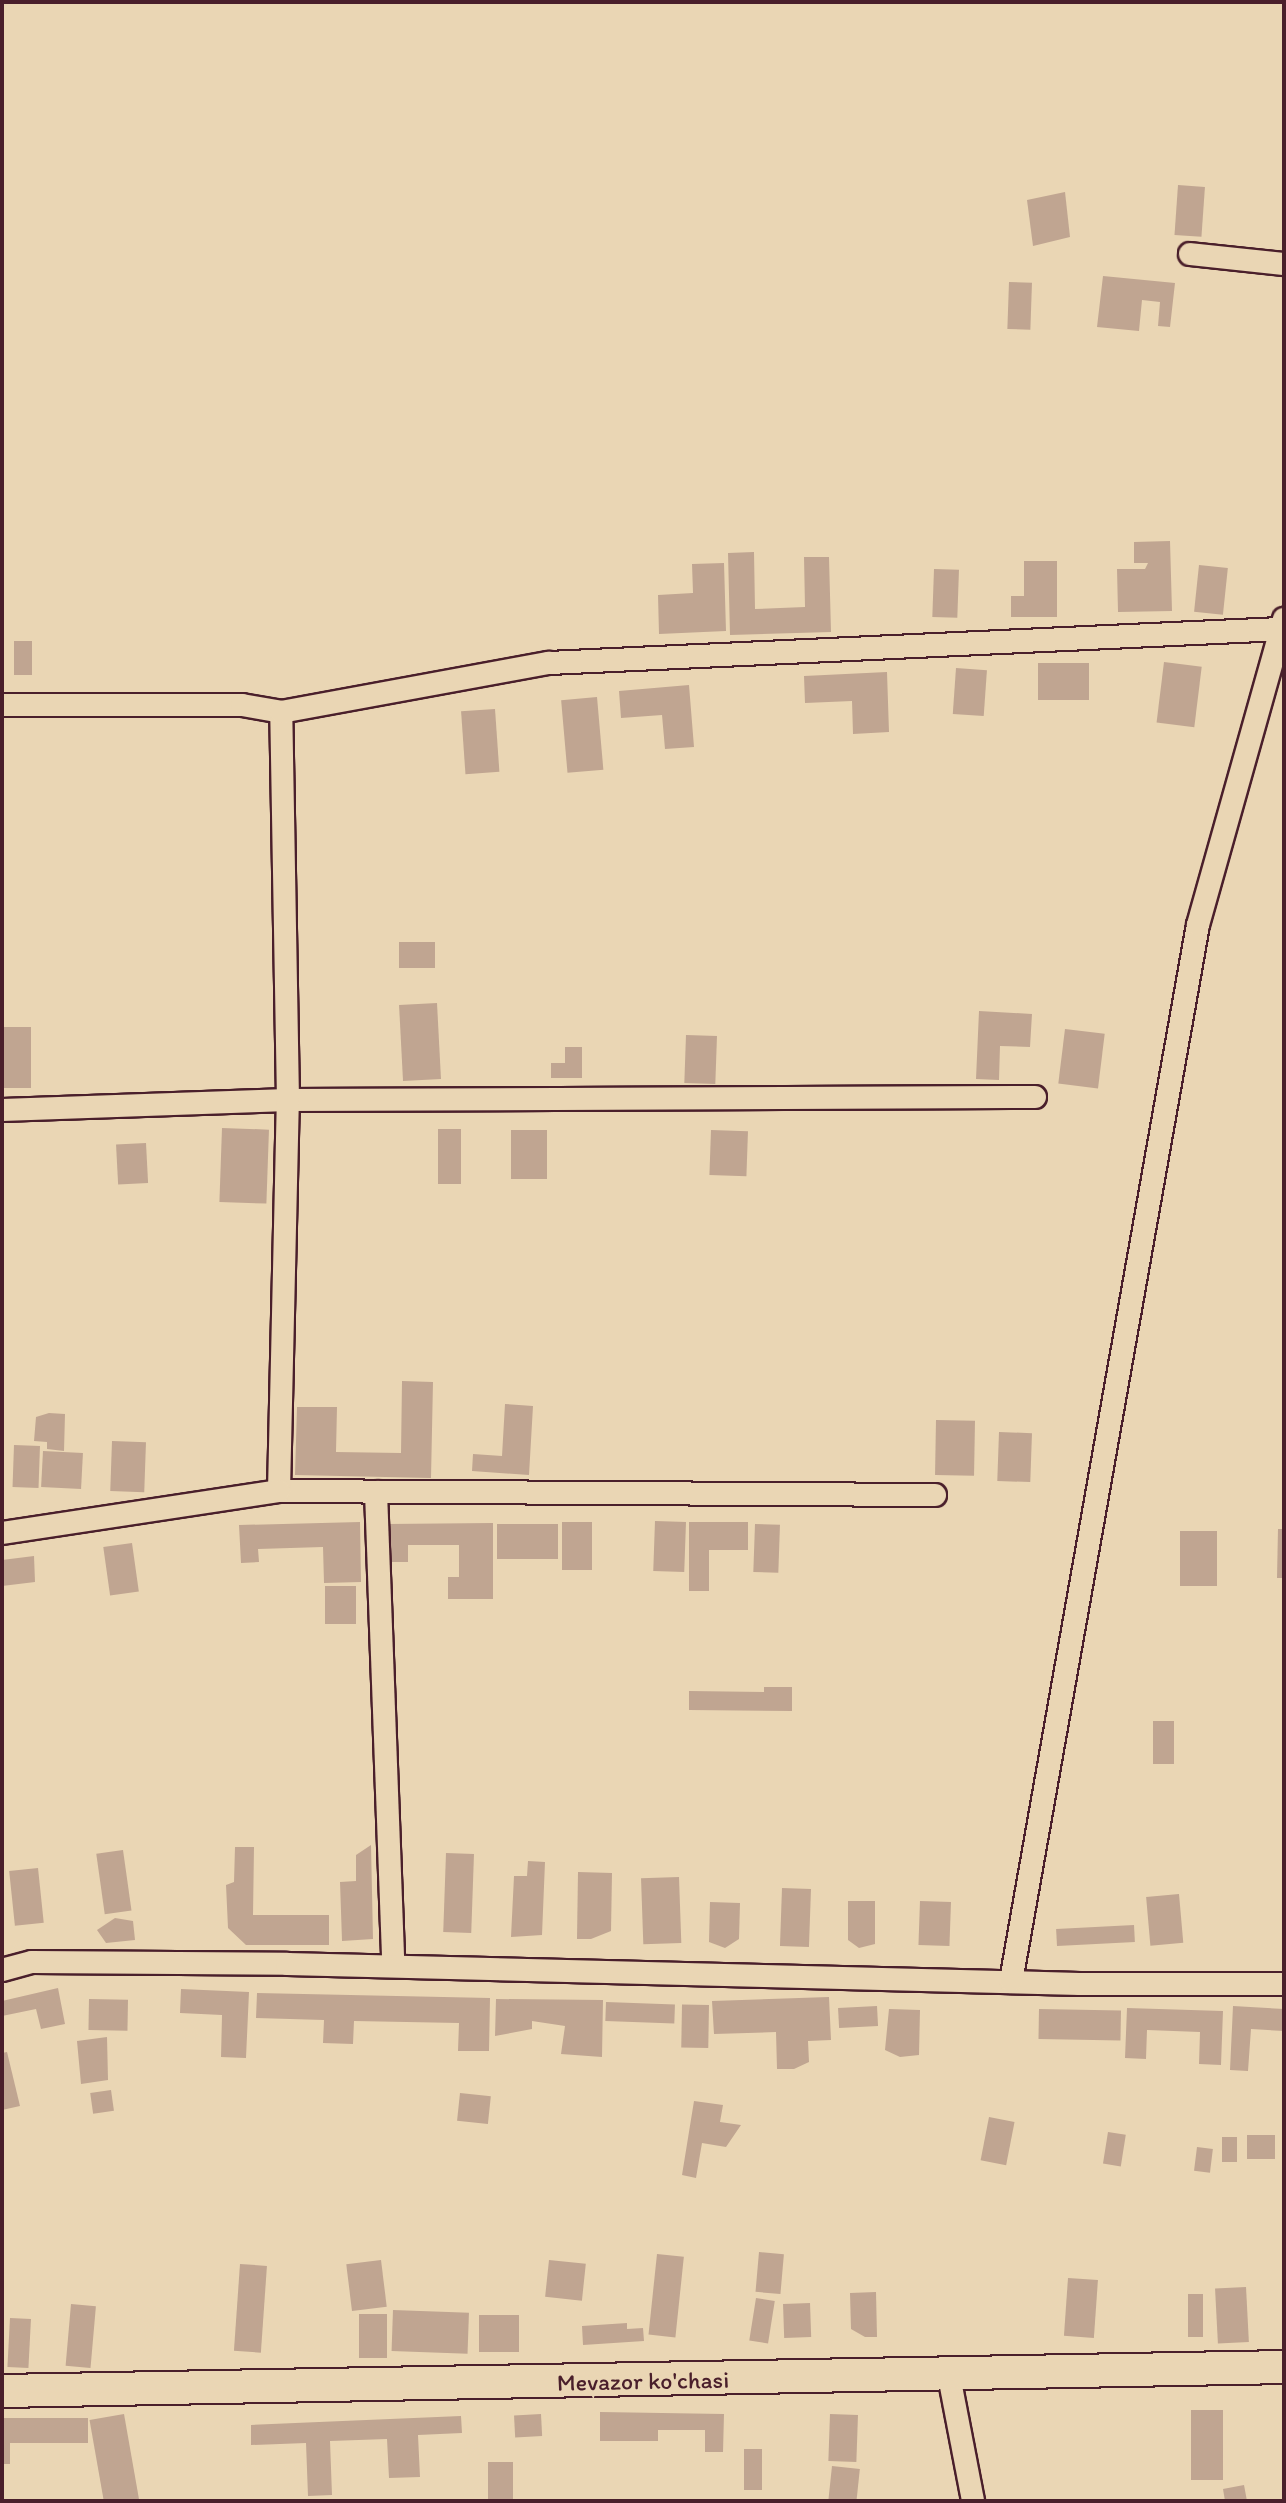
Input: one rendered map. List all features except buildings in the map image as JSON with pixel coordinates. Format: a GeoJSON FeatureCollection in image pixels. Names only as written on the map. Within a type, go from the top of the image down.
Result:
{"type":"FeatureCollection","features":[{"type":"Feature","properties":{"kind":"street"},"geometry":{"type":"LineString","coordinates":[[1190,254],[1284,264]]}},
{"type":"Feature","properties":{"kind":"street"},"geometry":{"type":"LineString","coordinates":[[2,705],[242,705],[281,712],[549,663],[1283,624],[1198,925],[1011,1981]]}},
{"type":"Feature","properties":{"kind":"street"},"geometry":{"type":"LineString","coordinates":[[279,1491],[288,1100],[281,712]]}},
{"type":"Feature","properties":{"kind":"street"},"geometry":{"type":"LineString","coordinates":[[2,1110],[288,1100],[1035,1097]]}},
{"type":"Feature","properties":{"kind":"street"},"geometry":{"type":"LineString","coordinates":[[2,1533],[279,1491],[935,1495]]}},
{"type":"Feature","properties":{"kind":"street"},"geometry":{"type":"LineString","coordinates":[[376,1492],[393,1966]]}},
{"type":"Feature","properties":{"kind":"street"},"geometry":{"type":"LineString","coordinates":[[2,1970],[32,1962],[1284,1984]]}},
{"type":"Feature","properties":{"kind":"street","name":"Mevazor ko'chasi"},"geometry":{"type":"LineString","coordinates":[[2,2391],[949,2376],[1284,2367]]}},
{"type":"Feature","properties":{"kind":"street"},"geometry":{"type":"LineString","coordinates":[[949,2376],[973,2501]]}}]}
